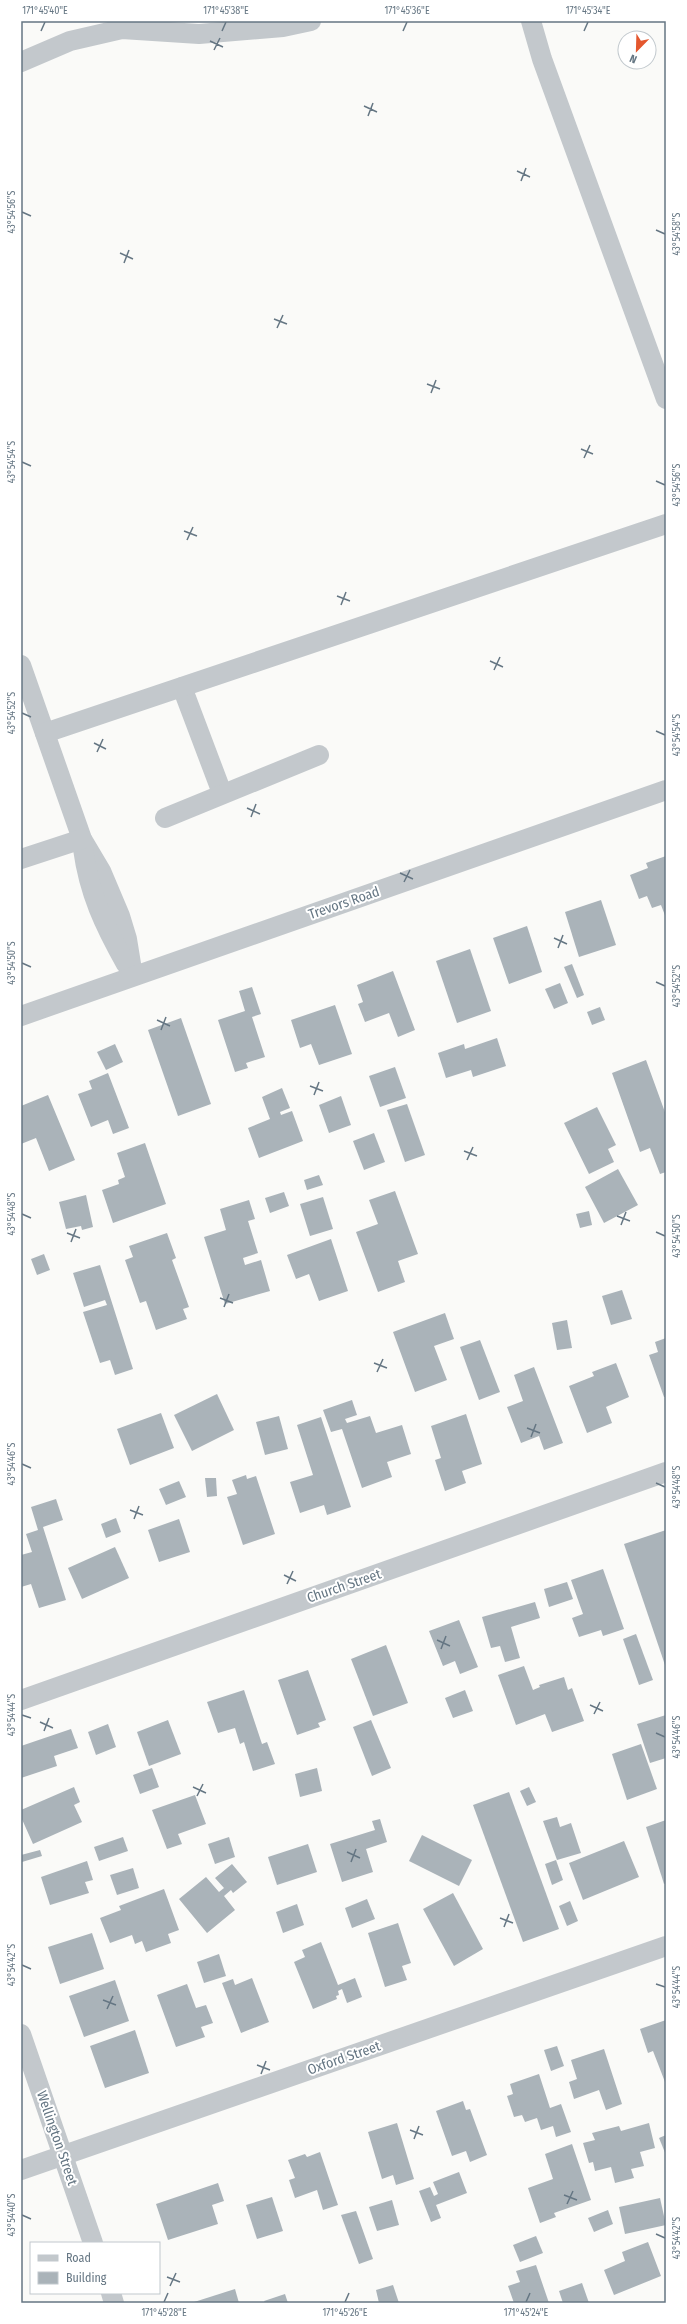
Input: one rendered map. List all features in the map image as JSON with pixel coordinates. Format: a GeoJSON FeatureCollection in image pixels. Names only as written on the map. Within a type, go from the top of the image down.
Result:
{"type":"FeatureCollection","features":[{"type":"Feature","properties":{"kind":"street"},"geometry":{"type":"LineString","coordinates":[[21,62],[70,41],[122,28],[199,34],[283,27],[311,21]]}},
{"type":"Feature","properties":{"kind":"street"},"geometry":{"type":"LineString","coordinates":[[531,21],[542,59],[666,399]]}},
{"type":"Feature","properties":{"kind":"street"},"geometry":{"type":"LineString","coordinates":[[45,733],[666,524]]}},
{"type":"Feature","properties":{"kind":"street"},"geometry":{"type":"LineString","coordinates":[[21,665],[82,839],[87,873],[93,897],[107,930],[133,976]]}},
{"type":"Feature","properties":{"kind":"street"},"geometry":{"type":"LineString","coordinates":[[182,687],[222,793]]}},
{"type":"Feature","properties":{"kind":"street"},"geometry":{"type":"LineString","coordinates":[[165,818],[222,793],[318,755]]}},
{"type":"Feature","properties":{"kind":"street","name":"Trevors Road"},"geometry":{"type":"LineString","coordinates":[[21,1016],[666,790]]}},
{"type":"Feature","properties":{"kind":"street"},"geometry":{"type":"LineString","coordinates":[[21,859],[82,839]]}},
{"type":"Feature","properties":{"kind":"street","name":"Church Street"},"geometry":{"type":"LineString","coordinates":[[21,1700],[666,1472]]}},
{"type":"Feature","properties":{"kind":"street","name":"Oxford Street"},"geometry":{"type":"LineString","coordinates":[[21,2170],[666,1946]]}},
{"type":"Feature","properties":{"kind":"street","name":"Wellington Street"},"geometry":{"type":"LineString","coordinates":[[21,2034],[93,2242]]}},
{"type":"Feature","properties":{"kind":"building"},"geometry":{"type":"Polygon","coordinates":[[[666,856],[666,918],[661,905],[652,908],[647,896],[639,899],[630,875],[648,868],[646,863],[666,856]]]}},
{"type":"Feature","properties":{"kind":"building"},"geometry":{"type":"Polygon","coordinates":[[[601,900],[616,945],[579,957],[565,912],[601,900]]]}},
{"type":"Feature","properties":{"kind":"building"},"geometry":{"type":"Polygon","coordinates":[[[527,926],[542,972],[509,984],[493,938],[527,926]]]}},
{"type":"Feature","properties":{"kind":"building"},"geometry":{"type":"Polygon","coordinates":[[[470,949],[491,1011],[457,1023],[436,961],[470,949]]]}},
{"type":"Feature","properties":{"kind":"building"},"geometry":{"type":"Polygon","coordinates":[[[572,964],[584,995],[577,998],[564,967],[572,964]]]}},
{"type":"Feature","properties":{"kind":"building"},"geometry":{"type":"Polygon","coordinates":[[[393,971],[415,1030],[398,1037],[389,1013],[365,1022],[358,1004],[363,1002],[357,985],[393,971]]]}},
{"type":"Feature","properties":{"kind":"building"},"geometry":{"type":"Polygon","coordinates":[[[560,983],[568,1003],[554,1009],[545,989],[560,983]]]}},
{"type":"Feature","properties":{"kind":"building"},"geometry":{"type":"Polygon","coordinates":[[[252,987],[261,1014],[252,1017],[265,1057],[246,1063],[248,1068],[235,1072],[218,1020],[245,1011],[239,991],[252,987]]]}},
{"type":"Feature","properties":{"kind":"building"},"geometry":{"type":"Polygon","coordinates":[[[335,1005],[352,1054],[319,1065],[311,1044],[300,1048],[291,1020],[335,1005]]]}},
{"type":"Feature","properties":{"kind":"building"},"geometry":{"type":"Polygon","coordinates":[[[600,1007],[605,1020],[592,1025],[587,1012],[600,1007]]]}},
{"type":"Feature","properties":{"kind":"building"},"geometry":{"type":"Polygon","coordinates":[[[181,1018],[211,1104],[178,1116],[148,1030],[181,1018]]]}},
{"type":"Feature","properties":{"kind":"building"},"geometry":{"type":"Polygon","coordinates":[[[497,1038],[506,1066],[473,1077],[471,1070],[446,1078],[438,1053],[464,1044],[465,1049],[497,1038]]]}},
{"type":"Feature","properties":{"kind":"building"},"geometry":{"type":"Polygon","coordinates":[[[115,1044],[123,1062],[106,1070],[97,1052],[115,1044]]]}},
{"type":"Feature","properties":{"kind":"building"},"geometry":{"type":"Polygon","coordinates":[[[646,1060],[666,1115],[666,1172],[660,1174],[650,1148],[640,1152],[612,1073],[646,1060]]]}},
{"type":"Feature","properties":{"kind":"building"},"geometry":{"type":"Polygon","coordinates":[[[395,1067],[406,1098],[380,1107],[369,1076],[395,1067]]]}},
{"type":"Feature","properties":{"kind":"building"},"geometry":{"type":"Polygon","coordinates":[[[108,1073],[129,1128],[113,1134],[108,1120],[91,1127],[78,1094],[92,1089],[89,1081],[108,1073]]]}},
{"type":"Feature","properties":{"kind":"building"},"geometry":{"type":"Polygon","coordinates":[[[282,1088],[290,1108],[280,1112],[281,1115],[292,1111],[303,1141],[259,1158],[248,1128],[270,1119],[262,1097],[282,1088]]]}},
{"type":"Feature","properties":{"kind":"building"},"geometry":{"type":"Polygon","coordinates":[[[48,1095],[75,1160],[49,1171],[36,1138],[21,1144],[21,1106],[48,1095]]]}},
{"type":"Feature","properties":{"kind":"building"},"geometry":{"type":"Polygon","coordinates":[[[341,1096],[351,1125],[329,1133],[319,1105],[341,1096]]]}},
{"type":"Feature","properties":{"kind":"building"},"geometry":{"type":"Polygon","coordinates":[[[407,1104],[425,1155],[405,1162],[387,1110],[407,1104]]]}},
{"type":"Feature","properties":{"kind":"building"},"geometry":{"type":"Polygon","coordinates":[[[597,1107],[616,1145],[608,1149],[614,1162],[589,1174],[564,1123],[597,1107]]]}},
{"type":"Feature","properties":{"kind":"building"},"geometry":{"type":"Polygon","coordinates":[[[374,1133],[385,1162],[364,1170],[353,1141],[374,1133]]]}},
{"type":"Feature","properties":{"kind":"building"},"geometry":{"type":"Polygon","coordinates":[[[145,1143],[166,1204],[113,1223],[102,1190],[119,1184],[118,1180],[125,1177],[117,1153],[145,1143]]]}},
{"type":"Feature","properties":{"kind":"building"},"geometry":{"type":"Polygon","coordinates":[[[618,1169],[638,1205],[604,1223],[585,1187],[618,1169]]]}},
{"type":"Feature","properties":{"kind":"building"},"geometry":{"type":"Polygon","coordinates":[[[319,1175],[323,1185],[307,1190],[304,1180],[319,1175]]]}},
{"type":"Feature","properties":{"kind":"building"},"geometry":{"type":"Polygon","coordinates":[[[395,1191],[418,1254],[398,1261],[405,1282],[378,1292],[356,1232],[378,1224],[369,1200],[395,1191]]]}},
{"type":"Feature","properties":{"kind":"building"},"geometry":{"type":"Polygon","coordinates":[[[284,1192],[289,1206],[270,1213],[265,1198],[284,1192]]]}},
{"type":"Feature","properties":{"kind":"building"},"geometry":{"type":"Polygon","coordinates":[[[86,1195],[93,1227],[82,1230],[81,1226],[66,1229],[59,1202],[86,1195]]]}},
{"type":"Feature","properties":{"kind":"building"},"geometry":{"type":"Polygon","coordinates":[[[323,1197],[333,1229],[310,1236],[300,1204],[323,1197]]]}},
{"type":"Feature","properties":{"kind":"building"},"geometry":{"type":"Polygon","coordinates":[[[249,1200],[255,1219],[248,1221],[258,1253],[243,1258],[245,1265],[261,1260],[270,1291],[225,1304],[204,1237],[226,1230],[220,1209],[249,1200]]]}},
{"type":"Feature","properties":{"kind":"building"},"geometry":{"type":"Polygon","coordinates":[[[589,1211],[592,1225],[580,1228],[576,1214],[589,1211]]]}},
{"type":"Feature","properties":{"kind":"building"},"geometry":{"type":"Polygon","coordinates":[[[167,1233],[176,1258],[172,1260],[189,1307],[183,1309],[187,1319],[156,1330],[146,1301],[140,1303],[125,1260],[133,1257],[129,1246],[167,1233]]]}},
{"type":"Feature","properties":{"kind":"building"},"geometry":{"type":"Polygon","coordinates":[[[331,1239],[348,1291],[319,1301],[309,1274],[296,1279],[287,1255],[331,1239]]]}},
{"type":"Feature","properties":{"kind":"building"},"geometry":{"type":"Polygon","coordinates":[[[44,1254],[50,1270],[37,1275],[31,1259],[44,1254]]]}},
{"type":"Feature","properties":{"kind":"building"},"geometry":{"type":"Polygon","coordinates":[[[100,1265],[133,1369],[115,1375],[110,1360],[100,1363],[83,1312],[107,1305],[105,1300],[84,1307],[73,1273],[100,1265]]]}},
{"type":"Feature","properties":{"kind":"building"},"geometry":{"type":"Polygon","coordinates":[[[622,1290],[632,1319],[611,1325],[602,1296],[622,1290]]]}},
{"type":"Feature","properties":{"kind":"building"},"geometry":{"type":"Polygon","coordinates":[[[445,1313],[454,1339],[434,1346],[447,1380],[415,1392],[393,1332],[445,1313]]]}},
{"type":"Feature","properties":{"kind":"building"},"geometry":{"type":"Polygon","coordinates":[[[567,1320],[572,1348],[557,1350],[552,1323],[567,1320]]]}},
{"type":"Feature","properties":{"kind":"building"},"geometry":{"type":"Polygon","coordinates":[[[666,1338],[666,1397],[664,1397],[649,1355],[658,1352],[655,1342],[666,1338]]]}},
{"type":"Feature","properties":{"kind":"building"},"geometry":{"type":"Polygon","coordinates":[[[480,1340],[500,1392],[479,1400],[460,1347],[480,1340]]]}},
{"type":"Feature","properties":{"kind":"building"},"geometry":{"type":"Polygon","coordinates":[[[616,1363],[629,1397],[606,1407],[612,1423],[587,1433],[569,1386],[594,1376],[592,1372],[616,1363]]]}},
{"type":"Feature","properties":{"kind":"building"},"geometry":{"type":"Polygon","coordinates":[[[534,1367],[563,1443],[544,1450],[539,1436],[521,1443],[507,1407],[523,1401],[514,1375],[534,1367]]]}},
{"type":"Feature","properties":{"kind":"building"},"geometry":{"type":"Polygon","coordinates":[[[217,1394],[234,1430],[192,1451],[174,1415],[217,1394]]]}},
{"type":"Feature","properties":{"kind":"building"},"geometry":{"type":"Polygon","coordinates":[[[352,1400],[357,1415],[345,1419],[347,1423],[370,1416],[376,1433],[402,1425],[411,1454],[387,1462],[392,1477],[362,1488],[342,1429],[331,1432],[323,1410],[352,1400]]]}},
{"type":"Feature","properties":{"kind":"building"},"geometry":{"type":"Polygon","coordinates":[[[161,1413],[174,1448],[130,1465],[117,1429],[161,1413]]]}},
{"type":"Feature","properties":{"kind":"building"},"geometry":{"type":"Polygon","coordinates":[[[466,1414],[482,1464],[462,1471],[466,1483],[445,1491],[435,1460],[441,1458],[431,1426],[466,1414]]]}},
{"type":"Feature","properties":{"kind":"building"},"geometry":{"type":"Polygon","coordinates":[[[279,1416],[288,1449],[265,1455],[256,1422],[279,1416]]]}},
{"type":"Feature","properties":{"kind":"building"},"geometry":{"type":"Polygon","coordinates":[[[321,1417],[351,1507],[327,1515],[324,1505],[300,1513],[290,1482],[313,1475],[297,1425],[321,1417]]]}},
{"type":"Feature","properties":{"kind":"building"},"geometry":{"type":"Polygon","coordinates":[[[246,1475],[247,1479],[256,1476],[275,1534],[243,1545],[227,1497],[237,1494],[232,1480],[246,1475]]]}},
{"type":"Feature","properties":{"kind":"building"},"geometry":{"type":"Polygon","coordinates":[[[205,1478],[216,1478],[217,1496],[207,1497],[205,1478]]]}},
{"type":"Feature","properties":{"kind":"building"},"geometry":{"type":"Polygon","coordinates":[[[179,1481],[186,1497],[166,1505],[159,1489],[179,1481]]]}},
{"type":"Feature","properties":{"kind":"building"},"geometry":{"type":"Polygon","coordinates":[[[56,1499],[63,1520],[43,1527],[66,1600],[39,1608],[31,1584],[21,1587],[21,1555],[32,1552],[26,1534],[38,1530],[31,1507],[56,1499]]]}},
{"type":"Feature","properties":{"kind":"building"},"geometry":{"type":"Polygon","coordinates":[[[116,1518],[121,1532],[106,1538],[101,1524],[116,1518]]]}},
{"type":"Feature","properties":{"kind":"building"},"geometry":{"type":"Polygon","coordinates":[[[179,1519],[190,1552],[159,1562],[148,1530],[179,1519]]]}},
{"type":"Feature","properties":{"kind":"building"},"geometry":{"type":"Polygon","coordinates":[[[666,1530],[666,1668],[624,1544],[666,1530]]]}},
{"type":"Feature","properties":{"kind":"building"},"geometry":{"type":"Polygon","coordinates":[[[115,1547],[129,1578],[82,1599],[68,1568],[115,1547]]]}},
{"type":"Feature","properties":{"kind":"building"},"geometry":{"type":"Polygon","coordinates":[[[603,1569],[624,1629],[603,1636],[601,1630],[579,1637],[572,1618],[583,1614],[571,1580],[603,1569]]]}},
{"type":"Feature","properties":{"kind":"building"},"geometry":{"type":"Polygon","coordinates":[[[567,1582],[573,1599],[549,1607],[544,1589],[567,1582]]]}},
{"type":"Feature","properties":{"kind":"building"},"geometry":{"type":"Polygon","coordinates":[[[535,1602],[540,1618],[511,1627],[520,1658],[505,1662],[500,1646],[491,1648],[482,1617],[535,1602]]]}},
{"type":"Feature","properties":{"kind":"building"},"geometry":{"type":"Polygon","coordinates":[[[459,1620],[478,1667],[460,1674],[455,1661],[443,1666],[429,1631],[459,1620]]]}},
{"type":"Feature","properties":{"kind":"building"},"geometry":{"type":"Polygon","coordinates":[[[636,1634],[653,1680],[639,1685],[623,1639],[636,1634]]]}},
{"type":"Feature","properties":{"kind":"building"},"geometry":{"type":"Polygon","coordinates":[[[386,1645],[408,1703],[373,1716],[351,1659],[386,1645]]]}},
{"type":"Feature","properties":{"kind":"building"},"geometry":{"type":"Polygon","coordinates":[[[524,1666],[533,1690],[540,1687],[539,1685],[564,1677],[568,1690],[572,1688],[584,1721],[552,1732],[545,1714],[516,1725],[498,1675],[524,1666]]]}},
{"type":"Feature","properties":{"kind":"building"},"geometry":{"type":"Polygon","coordinates":[[[308,1670],[326,1720],[318,1723],[320,1727],[297,1735],[278,1680],[308,1670]]]}},
{"type":"Feature","properties":{"kind":"building"},"geometry":{"type":"Polygon","coordinates":[[[244,1690],[262,1744],[267,1742],[275,1764],[253,1771],[244,1742],[240,1744],[235,1728],[218,1733],[207,1702],[244,1690]]]}},
{"type":"Feature","properties":{"kind":"building"},"geometry":{"type":"Polygon","coordinates":[[[465,1690],[473,1711],[453,1718],[445,1698],[465,1690]]]}},
{"type":"Feature","properties":{"kind":"building"},"geometry":{"type":"Polygon","coordinates":[[[666,1715],[666,1758],[650,1763],[637,1724],[666,1715]]]}},
{"type":"Feature","properties":{"kind":"building"},"geometry":{"type":"Polygon","coordinates":[[[168,1720],[181,1754],[149,1766],[137,1732],[168,1720]]]}},
{"type":"Feature","properties":{"kind":"building"},"geometry":{"type":"Polygon","coordinates":[[[371,1720],[391,1768],[372,1776],[353,1727],[371,1720]]]}},
{"type":"Feature","properties":{"kind":"building"},"geometry":{"type":"Polygon","coordinates":[[[108,1724],[116,1747],[96,1755],[88,1732],[108,1724]]]}},
{"type":"Feature","properties":{"kind":"building"},"geometry":{"type":"Polygon","coordinates":[[[71,1729],[78,1748],[54,1756],[57,1766],[21,1778],[21,1746],[71,1729]]]}},
{"type":"Feature","properties":{"kind":"building"},"geometry":{"type":"Polygon","coordinates":[[[641,1744],[657,1789],[627,1800],[612,1754],[641,1744]]]}},
{"type":"Feature","properties":{"kind":"building"},"geometry":{"type":"Polygon","coordinates":[[[152,1768],[159,1787],[140,1794],[133,1775],[152,1768]]]}},
{"type":"Feature","properties":{"kind":"building"},"geometry":{"type":"Polygon","coordinates":[[[317,1768],[322,1791],[300,1797],[295,1774],[317,1768]]]}},
{"type":"Feature","properties":{"kind":"building"},"geometry":{"type":"Polygon","coordinates":[[[74,1787],[80,1802],[74,1805],[82,1822],[33,1844],[21,1817],[21,1810],[74,1787]]]}},
{"type":"Feature","properties":{"kind":"building"},"geometry":{"type":"Polygon","coordinates":[[[529,1787],[536,1802],[527,1806],[520,1791],[529,1787]]]}},
{"type":"Feature","properties":{"kind":"building"},"geometry":{"type":"Polygon","coordinates":[[[509,1792],[559,1929],[523,1942],[473,1805],[509,1792]]]}},
{"type":"Feature","properties":{"kind":"building"},"geometry":{"type":"Polygon","coordinates":[[[195,1795],[206,1824],[178,1834],[182,1844],[167,1849],[152,1810],[195,1795]]]}},
{"type":"Feature","properties":{"kind":"building"},"geometry":{"type":"Polygon","coordinates":[[[557,1817],[560,1827],[571,1823],[581,1853],[557,1860],[543,1821],[557,1817]]]}},
{"type":"Feature","properties":{"kind":"building"},"geometry":{"type":"Polygon","coordinates":[[[380,1819],[387,1842],[366,1849],[373,1872],[342,1882],[330,1844],[375,1830],[372,1821],[380,1819]]]}},
{"type":"Feature","properties":{"kind":"building"},"geometry":{"type":"Polygon","coordinates":[[[666,1820],[666,1883],[664,1884],[646,1827],[666,1820]]]}},
{"type":"Feature","properties":{"kind":"building"},"geometry":{"type":"Polygon","coordinates":[[[422,1835],[472,1860],[459,1886],[409,1861],[422,1835]]]}},
{"type":"Feature","properties":{"kind":"building"},"geometry":{"type":"Polygon","coordinates":[[[123,1837],[128,1851],[99,1861],[94,1847],[123,1837]]]}},
{"type":"Feature","properties":{"kind":"building"},"geometry":{"type":"Polygon","coordinates":[[[229,1837],[235,1857],[215,1864],[208,1844],[229,1837]]]}},
{"type":"Feature","properties":{"kind":"building"},"geometry":{"type":"Polygon","coordinates":[[[624,1841],[639,1877],[583,1900],[569,1863],[624,1841]]]}},
{"type":"Feature","properties":{"kind":"building"},"geometry":{"type":"Polygon","coordinates":[[[308,1844],[317,1872],[277,1885],[268,1857],[308,1844]]]}},
{"type":"Feature","properties":{"kind":"building"},"geometry":{"type":"Polygon","coordinates":[[[40,1850],[42,1856],[22,1862],[21,1855],[40,1850]]]}},
{"type":"Feature","properties":{"kind":"building"},"geometry":{"type":"Polygon","coordinates":[[[556,1860],[563,1880],[552,1885],[545,1864],[556,1860]]]}},
{"type":"Feature","properties":{"kind":"building"},"geometry":{"type":"Polygon","coordinates":[[[87,1861],[93,1880],[85,1882],[89,1893],[50,1905],[41,1877],[87,1861]]]}},
{"type":"Feature","properties":{"kind":"building"},"geometry":{"type":"Polygon","coordinates":[[[232,1864],[247,1882],[233,1893],[231,1890],[224,1896],[235,1910],[207,1933],[179,1899],[206,1877],[219,1892],[224,1888],[215,1878],[232,1864]]]}},
{"type":"Feature","properties":{"kind":"building"},"geometry":{"type":"Polygon","coordinates":[[[133,1868],[139,1888],[117,1895],[110,1875],[133,1868]]]}},
{"type":"Feature","properties":{"kind":"building"},"geometry":{"type":"Polygon","coordinates":[[[164,1889],[179,1930],[168,1934],[171,1943],[146,1952],[142,1941],[135,1944],[132,1935],[110,1943],[100,1918],[121,1910],[119,1906],[164,1889]]]}},
{"type":"Feature","properties":{"kind":"building"},"geometry":{"type":"Polygon","coordinates":[[[453,1893],[483,1949],[454,1966],[423,1909],[453,1893]]]}},
{"type":"Feature","properties":{"kind":"building"},"geometry":{"type":"Polygon","coordinates":[[[367,1899],[375,1919],[352,1928],[345,1908],[367,1899]]]}},
{"type":"Feature","properties":{"kind":"building"},"geometry":{"type":"Polygon","coordinates":[[[570,1901],[578,1921],[567,1926],[559,1906],[570,1901]]]}},
{"type":"Feature","properties":{"kind":"building"},"geometry":{"type":"Polygon","coordinates":[[[297,1904],[304,1925],[283,1933],[276,1912],[297,1904]]]}},
{"type":"Feature","properties":{"kind":"building"},"geometry":{"type":"Polygon","coordinates":[[[398,1923],[411,1963],[402,1966],[407,1980],[385,1987],[368,1933],[398,1923]]]}},
{"type":"Feature","properties":{"kind":"building"},"geometry":{"type":"Polygon","coordinates":[[[92,1933],[104,1969],[60,1984],[48,1947],[92,1933]]]}},
{"type":"Feature","properties":{"kind":"building"},"geometry":{"type":"Polygon","coordinates":[[[321,1942],[338,1985],[355,1978],[362,1997],[347,2003],[342,1989],[338,1991],[339,1995],[336,1996],[337,1999],[313,2009],[294,1962],[305,1957],[302,1950],[321,1942]]]}},
{"type":"Feature","properties":{"kind":"building"},"geometry":{"type":"Polygon","coordinates":[[[219,1954],[226,1976],[204,1983],[197,1962],[219,1954]]]}},
{"type":"Feature","properties":{"kind":"building"},"geometry":{"type":"Polygon","coordinates":[[[252,1978],[269,2022],[241,2033],[222,1983],[233,1979],[235,1985],[252,1978]]]}},
{"type":"Feature","properties":{"kind":"building"},"geometry":{"type":"Polygon","coordinates":[[[115,1980],[129,2021],[84,2037],[69,1996],[115,1980]]]}},
{"type":"Feature","properties":{"kind":"building"},"geometry":{"type":"Polygon","coordinates":[[[187,1984],[196,2008],[206,2005],[213,2023],[201,2027],[205,2037],[176,2047],[157,1995],[187,1984]]]}},
{"type":"Feature","properties":{"kind":"building"},"geometry":{"type":"Polygon","coordinates":[[[666,2020],[665,2082],[653,2051],[648,2053],[640,2029],[666,2020]]]}},
{"type":"Feature","properties":{"kind":"building"},"geometry":{"type":"Polygon","coordinates":[[[135,2030],[149,2073],[105,2088],[90,2046],[135,2030]]]}},
{"type":"Feature","properties":{"kind":"building"},"geometry":{"type":"Polygon","coordinates":[[[557,2046],[564,2066],[551,2071],[544,2050],[557,2046]]]}},
{"type":"Feature","properties":{"kind":"building"},"geometry":{"type":"Polygon","coordinates":[[[604,2049],[622,2104],[606,2110],[599,2090],[574,2099],[569,2082],[577,2079],[571,2060],[604,2049]]]}},
{"type":"Feature","properties":{"kind":"building"},"geometry":{"type":"Polygon","coordinates":[[[539,2074],[550,2108],[561,2104],[571,2132],[556,2137],[553,2126],[541,2130],[537,2118],[525,2122],[522,2115],[514,2117],[507,2096],[513,2094],[510,2084],[539,2074]]]}},
{"type":"Feature","properties":{"kind":"building"},"geometry":{"type":"Polygon","coordinates":[[[463,2101],[466,2110],[470,2109],[487,2155],[470,2162],[466,2151],[452,2156],[436,2111],[463,2101]]]}},
{"type":"Feature","properties":{"kind":"building"},"geometry":{"type":"Polygon","coordinates":[[[397,2123],[414,2179],[396,2185],[393,2175],[382,2179],[368,2132],[397,2123]]]}},
{"type":"Feature","properties":{"kind":"building"},"geometry":{"type":"Polygon","coordinates":[[[649,2123],[655,2148],[640,2152],[644,2166],[631,2169],[634,2178],[615,2183],[611,2167],[595,2171],[593,2162],[589,2163],[583,2143],[595,2140],[592,2133],[619,2126],[621,2131],[649,2123]]]}},
{"type":"Feature","properties":{"kind":"building"},"geometry":{"type":"Polygon","coordinates":[[[666,2135],[666,2155],[659,2138],[666,2135]]]}},
{"type":"Feature","properties":{"kind":"building"},"geometry":{"type":"Polygon","coordinates":[[[572,2144],[591,2200],[554,2213],[556,2217],[540,2223],[528,2188],[553,2179],[545,2154],[572,2144]]]}},
{"type":"Feature","properties":{"kind":"building"},"geometry":{"type":"Polygon","coordinates":[[[320,2152],[338,2205],[323,2210],[317,2190],[295,2198],[289,2180],[295,2178],[288,2160],[305,2154],[307,2157],[320,2152]]]}},
{"type":"Feature","properties":{"kind":"building"},"geometry":{"type":"Polygon","coordinates":[[[459,2172],[467,2193],[436,2205],[441,2218],[431,2222],[419,2191],[430,2187],[434,2196],[438,2194],[433,2182],[459,2172]]]}},
{"type":"Feature","properties":{"kind":"building"},"geometry":{"type":"Polygon","coordinates":[[[218,2183],[224,2201],[212,2205],[218,2224],[168,2240],[156,2204],[218,2183]]]}},
{"type":"Feature","properties":{"kind":"building"},"geometry":{"type":"Polygon","coordinates":[[[272,2197],[283,2231],[257,2239],[246,2205],[272,2197]]]}},
{"type":"Feature","properties":{"kind":"building"},"geometry":{"type":"Polygon","coordinates":[[[660,2198],[666,2225],[625,2234],[619,2207],[660,2198]]]}},
{"type":"Feature","properties":{"kind":"building"},"geometry":{"type":"Polygon","coordinates":[[[392,2200],[399,2225],[377,2231],[369,2207],[392,2200]]]}},
{"type":"Feature","properties":{"kind":"building"},"geometry":{"type":"Polygon","coordinates":[[[608,2210],[613,2224],[594,2232],[588,2218],[608,2210]]]}},
{"type":"Feature","properties":{"kind":"building"},"geometry":{"type":"Polygon","coordinates":[[[356,2211],[373,2259],[359,2264],[341,2215],[356,2211]]]}},
{"type":"Feature","properties":{"kind":"building"},"geometry":{"type":"Polygon","coordinates":[[[536,2236],[543,2253],[520,2262],[513,2245],[536,2236]]]}},
{"type":"Feature","properties":{"kind":"building"},"geometry":{"type":"Polygon","coordinates":[[[648,2242],[661,2276],[614,2295],[604,2270],[625,2261],[622,2252],[648,2242]]]}},
{"type":"Feature","properties":{"kind":"building"},"geometry":{"type":"Polygon","coordinates":[[[536,2265],[549,2303],[514,2303],[508,2286],[520,2282],[516,2271],[536,2265]]]}},
{"type":"Feature","properties":{"kind":"building"},"geometry":{"type":"Polygon","coordinates":[[[582,2283],[589,2303],[563,2303],[559,2291],[582,2283]]]}},
{"type":"Feature","properties":{"kind":"building"},"geometry":{"type":"Polygon","coordinates":[[[393,2285],[399,2303],[379,2303],[376,2290],[393,2285]]]}},
{"type":"Feature","properties":{"kind":"building"},"geometry":{"type":"Polygon","coordinates":[[[235,2289],[239,2303],[191,2303],[235,2289]]]}},
{"type":"Feature","properties":{"kind":"building"},"geometry":{"type":"Polygon","coordinates":[[[285,2294],[288,2303],[265,2303],[264,2301],[285,2294]]]}}]}
